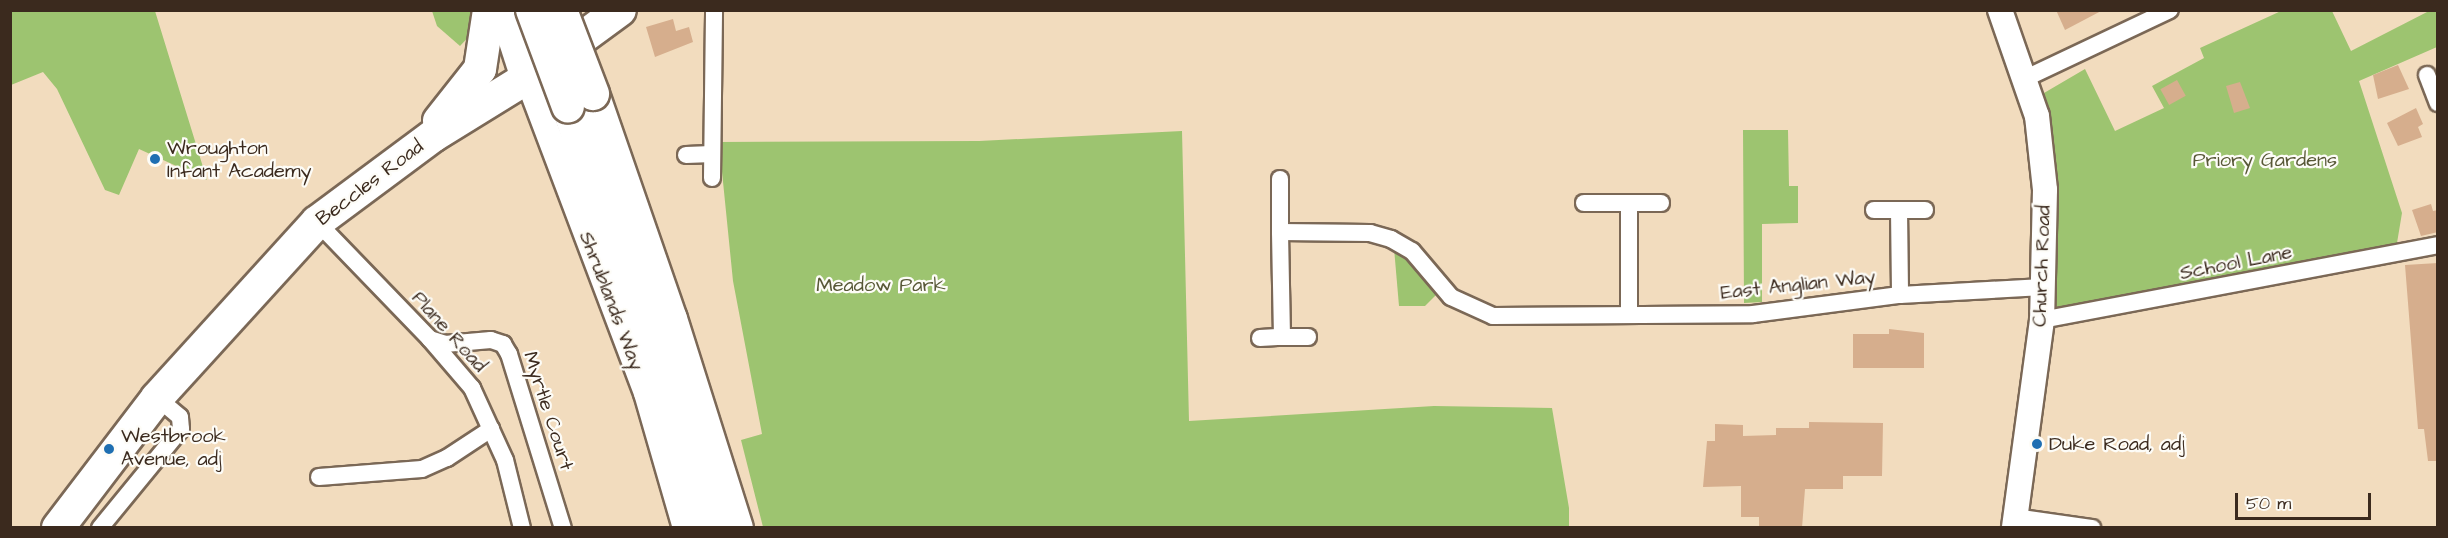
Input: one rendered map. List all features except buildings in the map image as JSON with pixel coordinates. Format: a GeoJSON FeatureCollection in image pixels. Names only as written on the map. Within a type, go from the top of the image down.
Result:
{"type":"FeatureCollection","features":[{"type":"Feature","properties":{"kind":"highway"},"geometry":{"type":"LineString","coordinates":[[433,136],[442,113],[458,100],[480,69],[489,10]]}},
{"type":"Feature","properties":{"kind":"highway"},"geometry":{"type":"LineString","coordinates":[[505,10],[527,78]]}},
{"type":"Feature","properties":{"kind":"highway"},"geometry":{"type":"LineString","coordinates":[[532,10],[580,100],[671,319],[737,528]]}},
{"type":"Feature","properties":{"kind":"highway"},"geometry":{"type":"LineString","coordinates":[[561,10],[580,100],[710,528]]}},
{"type":"Feature","properties":{"kind":"highway","name":"Beccles Road"},"geometry":{"type":"LineString","coordinates":[[57,528],[157,398],[316,222],[433,136],[527,78],[603,17]]}},
{"type":"Feature","properties":{"kind":"main road","name":"Church Road"},"geometry":{"type":"LineString","coordinates":[[2000,10],[2026,78],[2042,146],[2042,321],[2014,522]]}},
{"type":"Feature","properties":{"kind":"main road","name":"Shrublands Way"},"geometry":{"type":"LineString","coordinates":[[527,78],[646,393],[685,528]]}},
{"type":"Feature","properties":{"kind":"street"},"geometry":{"type":"LineString","coordinates":[[712,178],[714,10]]}},
{"type":"Feature","properties":{"kind":"street"},"geometry":{"type":"LineString","coordinates":[[2026,78],[2170,10]]}},
{"type":"Feature","properties":{"kind":"street"},"geometry":{"type":"LineString","coordinates":[[2427,75],[2437,97]]}},
{"type":"Feature","properties":{"kind":"street"},"geometry":{"type":"LineString","coordinates":[[686,155],[712,154]]}},
{"type":"Feature","properties":{"kind":"street"},"geometry":{"type":"LineString","coordinates":[[1280,179],[1282,337]]}},
{"type":"Feature","properties":{"kind":"street"},"geometry":{"type":"LineString","coordinates":[[1584,203],[1661,203]]}},
{"type":"Feature","properties":{"kind":"street"},"geometry":{"type":"LineString","coordinates":[[1629,203],[1629,315]]}},
{"type":"Feature","properties":{"kind":"street"},"geometry":{"type":"LineString","coordinates":[[1874,210],[1925,210]]}},
{"type":"Feature","properties":{"kind":"street","name":"East Anglian Way"},"geometry":{"type":"LineString","coordinates":[[1899,210],[1900,295]]}},
{"type":"Feature","properties":{"kind":"street","name":"Plane Road"},"geometry":{"type":"LineString","coordinates":[[316,222],[430,339],[472,388],[505,460],[522,528]]}},
{"type":"Feature","properties":{"kind":"street","name":"East Anglian Way"},"geometry":{"type":"LineString","coordinates":[[1280,232],[1370,233],[1391,239],[1412,251],[1451,297],[1493,316],[1760,314],[1900,295],[2043,287]]}},
{"type":"Feature","properties":{"kind":"street","name":"School Lane"},"geometry":{"type":"LineString","coordinates":[[2042,321],[2438,245]]}},
{"type":"Feature","properties":{"kind":"street"},"geometry":{"type":"LineString","coordinates":[[1260,338],[1308,337]]}},
{"type":"Feature","properties":{"kind":"street","name":"Myrtle Court"},"geometry":{"type":"LineString","coordinates":[[430,339],[445,344],[491,340],[503,344],[509,354],[563,528]]}},
{"type":"Feature","properties":{"kind":"street"},"geometry":{"type":"LineString","coordinates":[[100,528],[181,429],[180,417],[157,398]]}},
{"type":"Feature","properties":{"kind":"street"},"geometry":{"type":"LineString","coordinates":[[319,477],[422,469],[447,458],[490,429]]}},
{"type":"Feature","properties":{"kind":"street"},"geometry":{"type":"LineString","coordinates":[[2014,522],[2092,528]]}},
{"type":"Feature","properties":{"kind":"green space"},"geometry":{"type":"Polygon","coordinates":[[[10,11],[155,11],[207,180],[139,149],[119,195],[105,190],[57,89],[43,72],[11,85],[10,11]]]}},
{"type":"Feature","properties":{"kind":"green space"},"geometry":{"type":"Polygon","coordinates":[[[432,11],[474,11],[477,28],[460,46],[437,26],[432,11]]]}},
{"type":"Feature","properties":{"kind":"green space","name":"Priory Gardens"},"geometry":{"type":"Polygon","coordinates":[[[2281,11],[2332,11],[2351,51],[2429,11],[2437,11],[2437,47],[2359,81],[2402,213],[2397,243],[2052,316],[2044,93],[2085,69],[2115,131],[2164,108],[2152,86],[2204,58],[2200,48],[2281,11]]]}},
{"type":"Feature","properties":{"kind":"green space"},"geometry":{"type":"Polygon","coordinates":[[[1743,130],[1788,130],[1789,186],[1798,186],[1798,223],[1762,224],[1762,302],[1744,303],[1743,130]]]}},
{"type":"Feature","properties":{"kind":"green space","name":"Meadow Park"},"geometry":{"type":"Polygon","coordinates":[[[1182,131],[1189,421],[1434,406],[1552,408],[1569,508],[1569,527],[763,527],[741,440],[762,434],[733,281],[719,142],[979,141],[1182,131]]]}},
{"type":"Feature","properties":{"kind":"green space"},"geometry":{"type":"Polygon","coordinates":[[[1394,248],[1407,255],[1439,292],[1425,306],[1399,306],[1394,248]]]}},
{"type":"Feature","properties":{"kind":"place","name":"Wroughton Infant Academy"},"geometry":{"type":"Point","coordinates":[155,159]}},
{"type":"Feature","properties":{"kind":"place","name":"Duke Road, adj"},"geometry":{"type":"Point","coordinates":[2037,444]}},
{"type":"Feature","properties":{"kind":"place","name":"Westbrook Avenue, adj"},"geometry":{"type":"Point","coordinates":[109,449]}}]}
